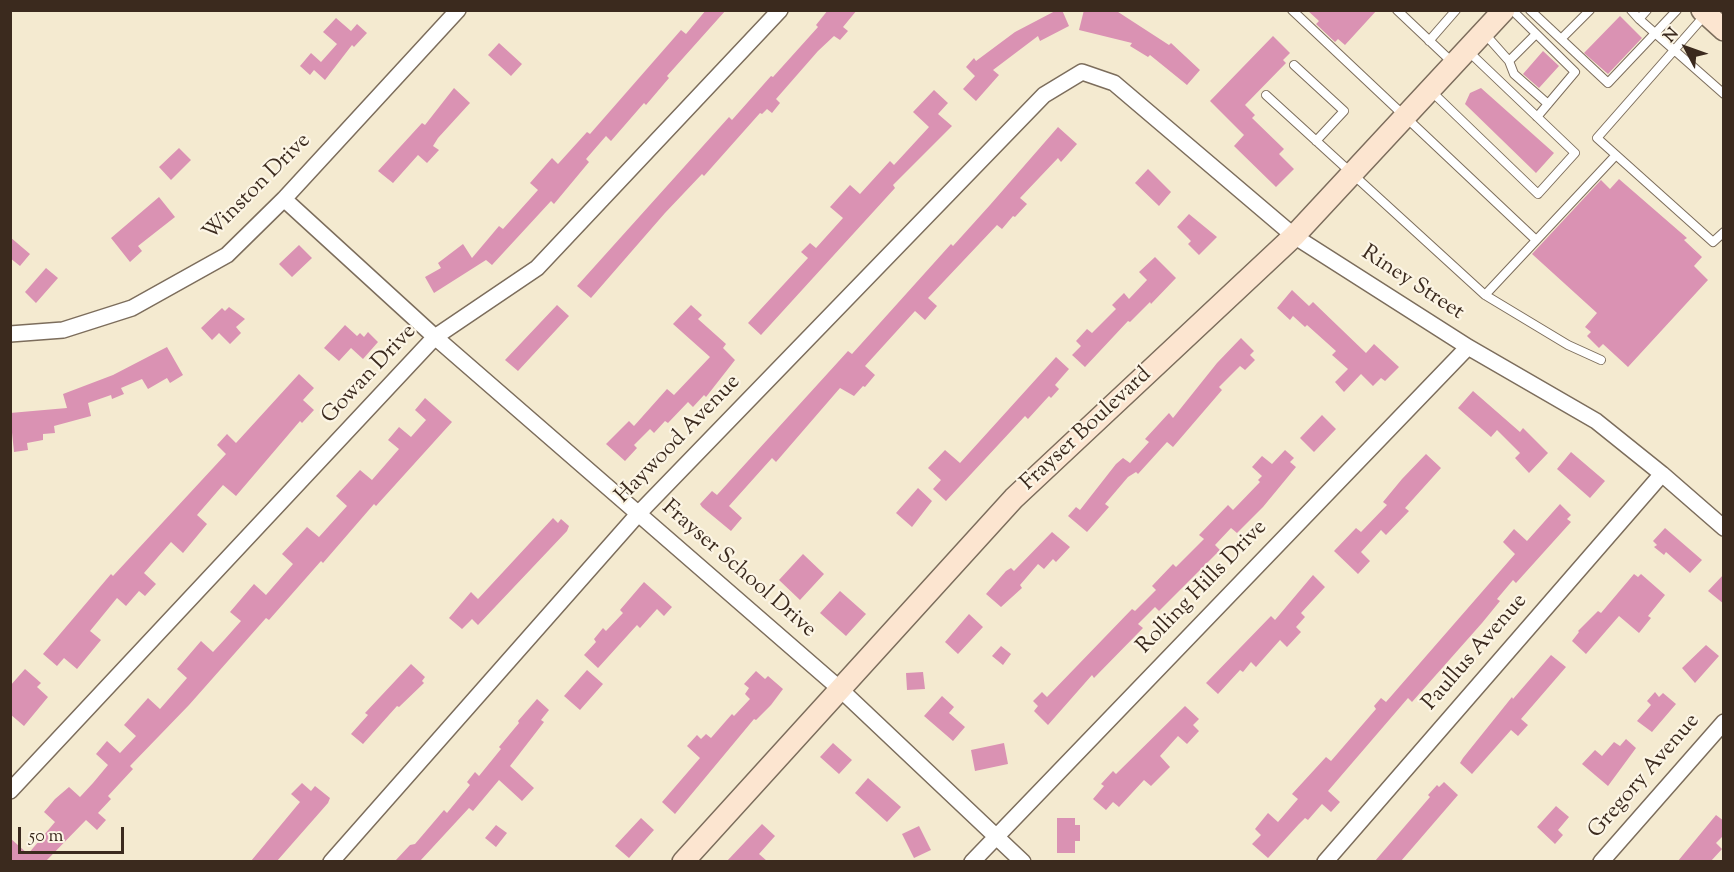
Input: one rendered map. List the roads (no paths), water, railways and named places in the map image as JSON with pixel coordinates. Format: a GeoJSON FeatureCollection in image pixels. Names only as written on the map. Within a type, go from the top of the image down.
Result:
{"type":"FeatureCollection","features":[{"type":"Feature","properties":{"kind":"main road","name":"Frayser Boulevard"},"geometry":{"type":"LineString","coordinates":[[683,861],[1014,498],[1294,236],[1504,10]]}},
{"type":"Feature","properties":{"kind":"main road"},"geometry":{"type":"LineString","coordinates":[[1704,12],[1724,30]]}},
{"type":"Feature","properties":{"kind":"street","name":"Winston Drive"},"geometry":{"type":"LineString","coordinates":[[10,334],[63,330],[132,308],[228,255],[284,199],[458,10]]}},
{"type":"Feature","properties":{"kind":"street","name":"Gowan Drive"},"geometry":{"type":"LineString","coordinates":[[10,791],[435,337],[537,268],[780,10]]}},
{"type":"Feature","properties":{"kind":"street","name":"Riney Street"},"geometry":{"type":"LineString","coordinates":[[1082,72],[1114,83],[1294,236],[1468,347],[1596,421],[1724,528]]}},
{"type":"Feature","properties":{"kind":"street","name":"Haywood Avenue"},"geometry":{"type":"LineString","coordinates":[[331,861],[639,513],[1044,95],[1082,72]]}},
{"type":"Feature","properties":{"kind":"street","name":"Frayser School Drive"},"geometry":{"type":"LineString","coordinates":[[284,199],[435,337],[840,689],[1023,861]]}},
{"type":"Feature","properties":{"kind":"street","name":"Rolling Hills Drive"},"geometry":{"type":"LineString","coordinates":[[972,861],[1468,347]]}},
{"type":"Feature","properties":{"kind":"street","name":"Paullus Avenue"},"geometry":{"type":"LineString","coordinates":[[1325,861],[1662,474]]}},
{"type":"Feature","properties":{"kind":"street","name":"Gregory Avenue"},"geometry":{"type":"LineString","coordinates":[[1600,861],[1724,722]]}},
{"type":"Feature","properties":{"kind":"lane"},"geometry":{"type":"LineString","coordinates":[[1292,10],[1536,240]]}},
{"type":"Feature","properties":{"kind":"lane"},"geometry":{"type":"LineString","coordinates":[[1397,10],[1430,41],[1461,57],[1537,117],[1575,153],[1538,194],[1430,90]]}},
{"type":"Feature","properties":{"kind":"lane"},"geometry":{"type":"LineString","coordinates":[[1430,41],[1456,10]]}},
{"type":"Feature","properties":{"kind":"lane"},"geometry":{"type":"LineString","coordinates":[[1512,10],[1575,72],[1537,117]]}},
{"type":"Feature","properties":{"kind":"lane"},"geometry":{"type":"LineString","coordinates":[[1530,10],[1608,83],[1656,35],[1677,10]]}},
{"type":"Feature","properties":{"kind":"lane"},"geometry":{"type":"LineString","coordinates":[[1561,39],[1590,10]]}},
{"type":"Feature","properties":{"kind":"lane"},"geometry":{"type":"LineString","coordinates":[[1631,10],[1723,94]]}},
{"type":"Feature","properties":{"kind":"lane"},"geometry":{"type":"LineString","coordinates":[[1639,19],[1647,10]]}},
{"type":"Feature","properties":{"kind":"lane"},"geometry":{"type":"LineString","coordinates":[[1704,12],[1597,138],[1713,242],[1724,232]]}},
{"type":"Feature","properties":{"kind":"lane"},"geometry":{"type":"LineString","coordinates":[[1484,33],[1509,61],[1514,74],[1548,104]]}},
{"type":"Feature","properties":{"kind":"lane"},"geometry":{"type":"LineString","coordinates":[[1509,61],[1536,34]]}},
{"type":"Feature","properties":{"kind":"lane"},"geometry":{"type":"LineString","coordinates":[[1293,65],[1344,111],[1316,141]]}},
{"type":"Feature","properties":{"kind":"lane"},"geometry":{"type":"LineString","coordinates":[[1266,95],[1485,295],[1568,345],[1601,360]]}},
{"type":"Feature","properties":{"kind":"lane"},"geometry":{"type":"LineString","coordinates":[[1485,295],[1616,155]]}}]}
